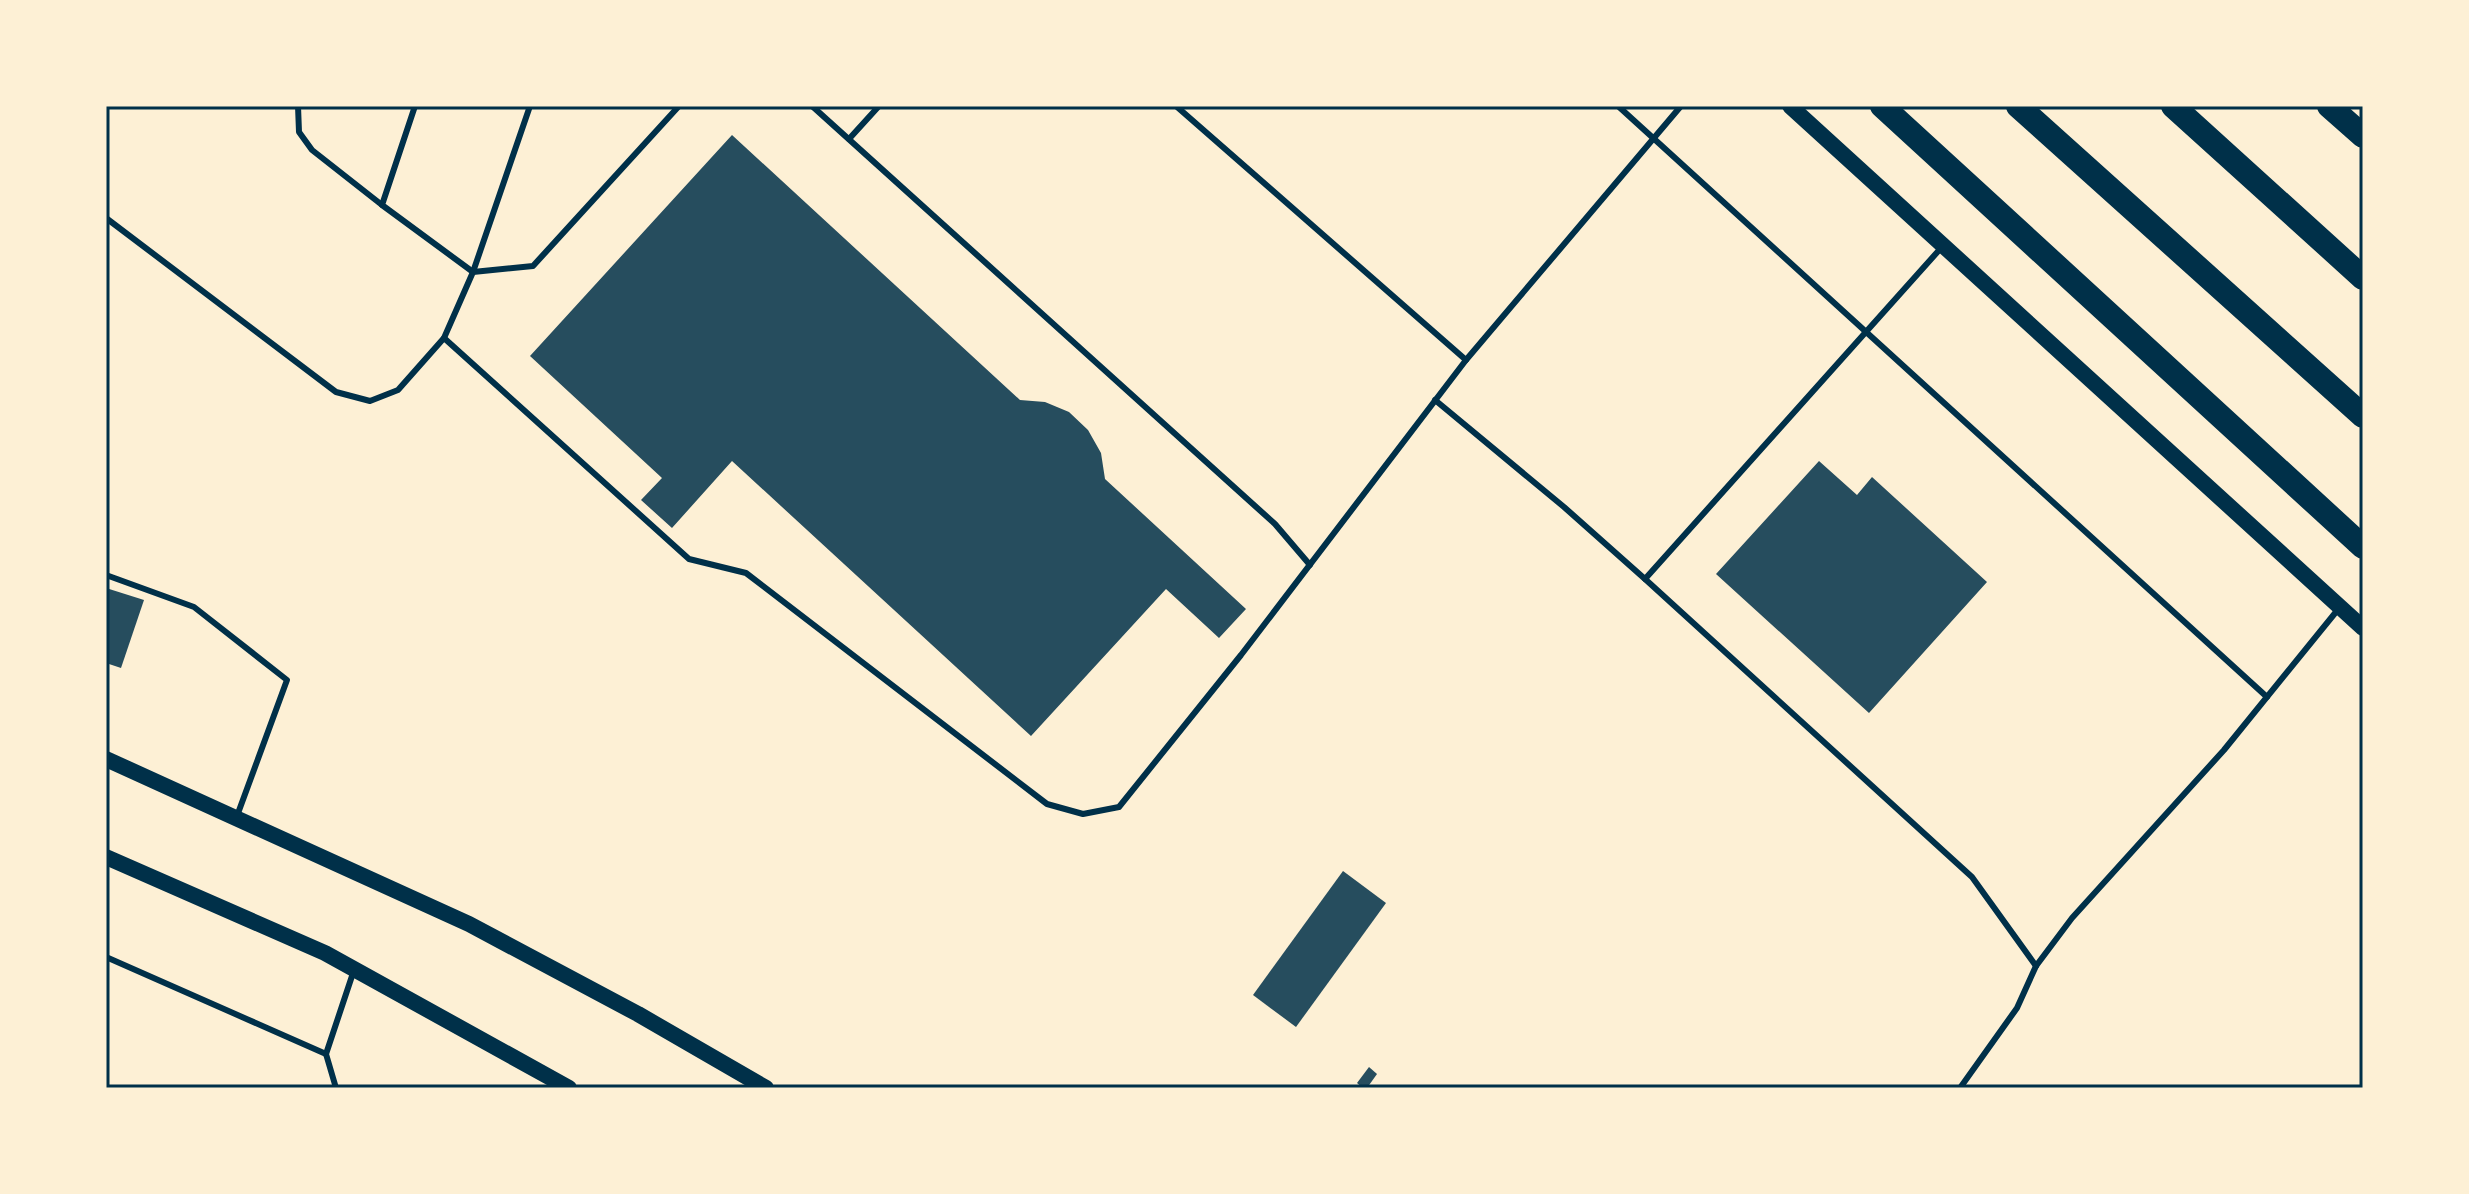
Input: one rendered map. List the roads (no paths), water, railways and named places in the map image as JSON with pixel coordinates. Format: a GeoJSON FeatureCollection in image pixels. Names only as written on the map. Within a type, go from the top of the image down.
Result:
{"type":"FeatureCollection","features":[{"type":"Feature","properties":{"kind":"highway"},"geometry":{"type":"LineString","coordinates":[[1882,106],[2363,547]]}},
{"type":"Feature","properties":{"kind":"highway"},"geometry":{"type":"LineString","coordinates":[[2018,106],[2363,416]]}},
{"type":"Feature","properties":{"kind":"highway"},"geometry":{"type":"LineString","coordinates":[[2173,106],[2363,278]]}},
{"type":"Feature","properties":{"kind":"highway"},"geometry":{"type":"LineString","coordinates":[[2329,106],[2363,136]]}},
{"type":"Feature","properties":{"kind":"main road"},"geometry":{"type":"LineString","coordinates":[[1790,106],[2363,628]]}},
{"type":"Feature","properties":{"kind":"main road"},"geometry":{"type":"LineString","coordinates":[[106,759],[469,924],[638,1014],[766,1088]]}},
{"type":"Feature","properties":{"kind":"main road"},"geometry":{"type":"LineString","coordinates":[[106,857],[312,947],[541,1082],[569,1088]]}},
{"type":"Feature","properties":{"kind":"lane"},"geometry":{"type":"LineString","coordinates":[[298,106],[299,132],[312,150],[473,272],[533,266],[679,106]]}},
{"type":"Feature","properties":{"kind":"lane"},"geometry":{"type":"LineString","coordinates":[[382,205],[415,106]]}},
{"type":"Feature","properties":{"kind":"lane"},"geometry":{"type":"LineString","coordinates":[[106,218],[336,392],[370,401],[398,390],[444,338],[473,272],[530,106]]}},
{"type":"Feature","properties":{"kind":"lane"},"geometry":{"type":"LineString","coordinates":[[812,106],[1275,524],[1310,565]]}},
{"type":"Feature","properties":{"kind":"lane"},"geometry":{"type":"LineString","coordinates":[[849,139],[879,106]]}},
{"type":"Feature","properties":{"kind":"lane"},"geometry":{"type":"LineString","coordinates":[[1176,106],[1466,360]]}},
{"type":"Feature","properties":{"kind":"lane"},"geometry":{"type":"LineString","coordinates":[[1618,106],[2267,697]]}},
{"type":"Feature","properties":{"kind":"lane"},"geometry":{"type":"LineString","coordinates":[[444,338],[689,559],[746,573],[1047,804],[1083,814],[1119,807],[1310,565],[1466,360],[1681,106]]}},
{"type":"Feature","properties":{"kind":"lane"},"geometry":{"type":"LineString","coordinates":[[1645,579],[1944,245]]}},
{"type":"Feature","properties":{"kind":"lane"},"geometry":{"type":"LineString","coordinates":[[1435,400],[1554,498],[1972,877],[2036,966]]}},
{"type":"Feature","properties":{"kind":"lane"},"geometry":{"type":"LineString","coordinates":[[106,575],[194,607],[287,680],[236,817]]}},
{"type":"Feature","properties":{"kind":"lane"},"geometry":{"type":"LineString","coordinates":[[1960,1088],[2017,1008],[2036,966],[2072,918],[2224,750],[2340,607]]}},
{"type":"Feature","properties":{"kind":"lane"},"geometry":{"type":"LineString","coordinates":[[106,957],[326,1054]]}},
{"type":"Feature","properties":{"kind":"lane"},"geometry":{"type":"LineString","coordinates":[[336,1088],[326,1054],[354,969]]}}]}
